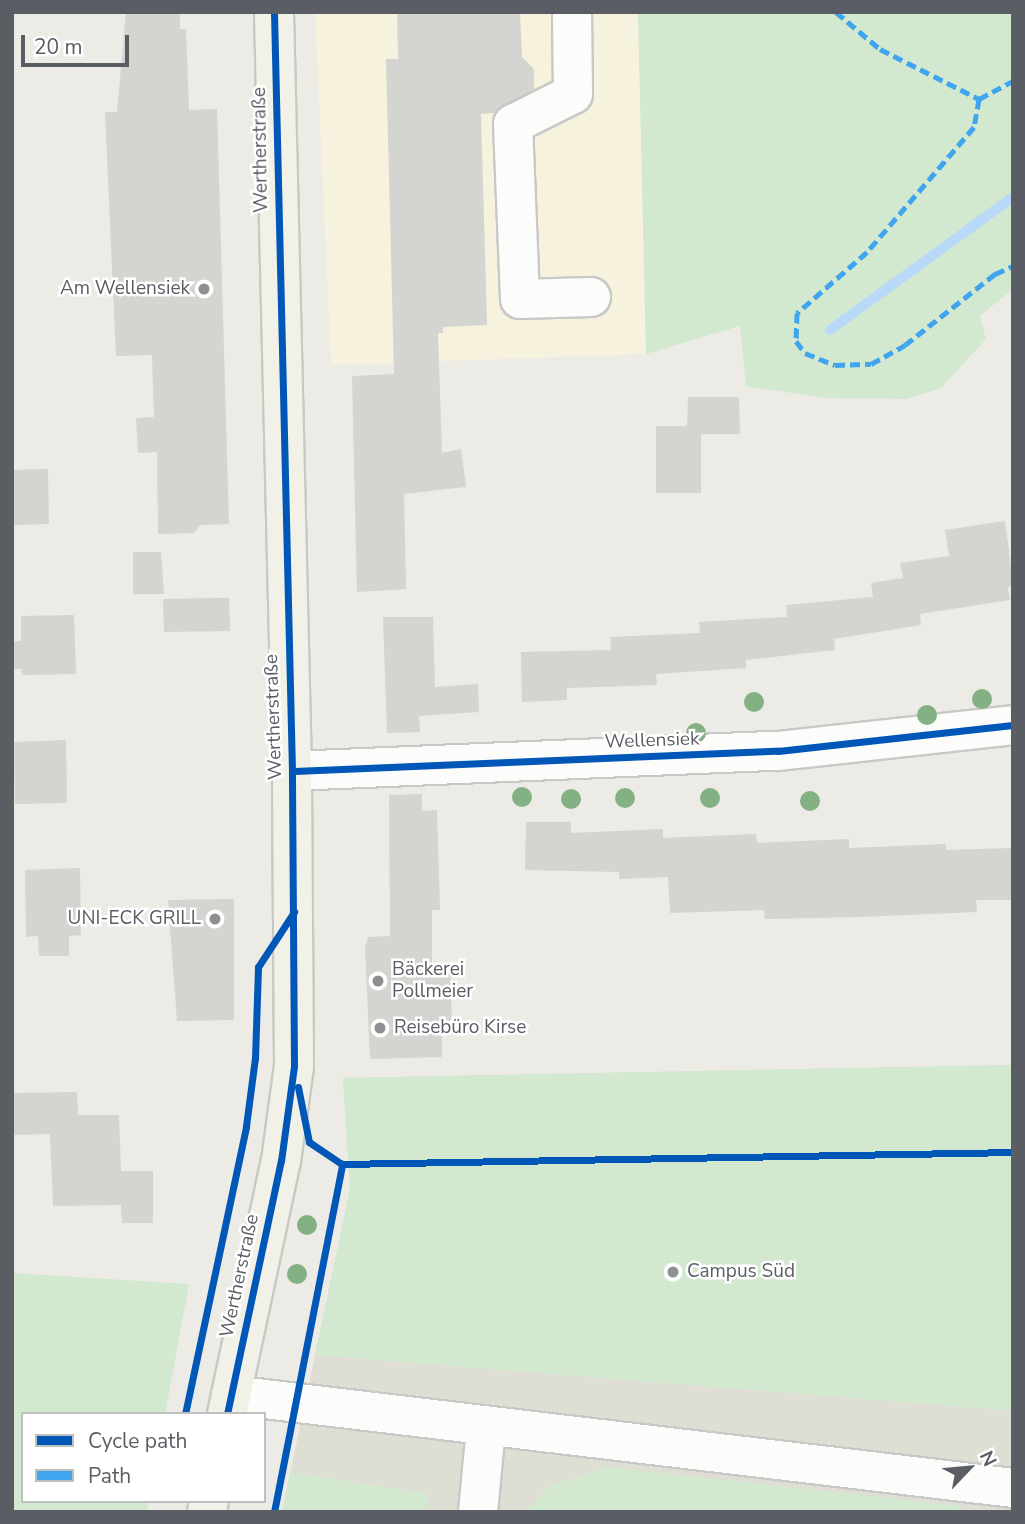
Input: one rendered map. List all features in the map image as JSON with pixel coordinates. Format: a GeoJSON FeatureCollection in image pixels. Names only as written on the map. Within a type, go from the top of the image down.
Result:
{"type":"FeatureCollection","features":[{"type":"Feature","properties":{"kind":"main road","name":"Wertherstraße"},"geometry":{"type":"LineString","coordinates":[[229,1404],[290,1116],[294,1054],[292,771],[274,12]]}},
{"type":"Feature","properties":{"kind":"street"},"geometry":{"type":"LineString","coordinates":[[572,12],[573,94],[513,124],[520,299],[591,297]]}},
{"type":"Feature","properties":{"kind":"street","name":"Wellensiek"},"geometry":{"type":"LineString","coordinates":[[292,771],[778,751],[1013,726]]}},
{"type":"Feature","properties":{"kind":"street"},"geometry":{"type":"LineString","coordinates":[[229,1404],[486,1428],[1013,1488]]}},
{"type":"Feature","properties":{"kind":"street"},"geometry":{"type":"LineString","coordinates":[[478,1512],[486,1428]]}},
{"type":"Feature","properties":{"kind":"shaded area"},"geometry":{"type":"Polygon","coordinates":[[[315,12],[638,12],[646,354],[331,365],[315,12]]]}},
{"type":"Feature","properties":{"kind":"shaded area","name":"Campus Süd"},"geometry":{"type":"Polygon","coordinates":[[[1013,1065],[1013,1512],[282,1512],[350,1189],[343,1078],[1013,1065]]]}},
{"type":"Feature","properties":{"kind":"green space"},"geometry":{"type":"Polygon","coordinates":[[[638,12],[1013,12],[1013,289],[980,316],[986,339],[941,388],[907,399],[826,398],[746,386],[740,326],[646,354],[638,12]]]}},
{"type":"Feature","properties":{"kind":"green space","name":"Campus Süd"},"geometry":{"type":"Polygon","coordinates":[[[1013,1065],[1013,1411],[315,1355],[350,1189],[343,1078],[1013,1065]]]}},
{"type":"Feature","properties":{"kind":"green space"},"geometry":{"type":"Polygon","coordinates":[[[12,1273],[189,1284],[165,1412],[21,1412],[21,1503],[149,1503],[148,1512],[12,1512],[12,1273]]]}},
{"type":"Feature","properties":{"kind":"green space"},"geometry":{"type":"Polygon","coordinates":[[[607,1467],[962,1506],[962,1512],[525,1512],[550,1486],[607,1467]]]}},
{"type":"Feature","properties":{"kind":"green space"},"geometry":{"type":"Polygon","coordinates":[[[290,1472],[428,1494],[426,1512],[282,1512],[290,1472]]]}},
{"type":"Feature","properties":{"kind":"building"},"geometry":{"type":"Polygon","coordinates":[[[126,12],[180,12],[180,29],[186,29],[189,110],[217,109],[229,524],[200,525],[194,533],[158,534],[157,452],[138,453],[136,418],[154,417],[152,355],[116,356],[105,112],[117,112],[126,12]]]}},
{"type":"Feature","properties":{"kind":"building"},"geometry":{"type":"Polygon","coordinates":[[[397,12],[520,12],[522,57],[534,69],[534,89],[494,113],[481,114],[487,325],[443,327],[443,333],[438,333],[442,453],[461,449],[466,487],[404,494],[406,589],[357,592],[352,376],[394,374],[386,59],[398,59],[397,12]]]}},
{"type":"Feature","properties":{"kind":"building"},"geometry":{"type":"Polygon","coordinates":[[[688,397],[739,397],[740,434],[701,434],[701,493],[656,493],[656,426],[687,426],[688,397]]]}},
{"type":"Feature","properties":{"kind":"building"},"geometry":{"type":"Polygon","coordinates":[[[48,469],[49,524],[12,525],[12,470],[48,469]]]}},
{"type":"Feature","properties":{"kind":"building"},"geometry":{"type":"Polygon","coordinates":[[[1005,521],[1013,583],[1008,588],[1010,600],[920,614],[921,625],[834,639],[835,650],[746,660],[746,668],[656,674],[657,685],[567,688],[567,700],[522,702],[521,652],[611,650],[610,637],[700,633],[699,622],[787,617],[786,605],[873,597],[871,583],[903,578],[900,563],[949,556],[945,530],[1005,521]]]}},
{"type":"Feature","properties":{"kind":"building"},"geometry":{"type":"Polygon","coordinates":[[[133,552],[161,552],[164,594],[133,594],[133,552]]]}},
{"type":"Feature","properties":{"kind":"building"},"geometry":{"type":"Polygon","coordinates":[[[229,598],[230,631],[164,632],[163,599],[229,598]]]}},
{"type":"Feature","properties":{"kind":"building"},"geometry":{"type":"Polygon","coordinates":[[[74,615],[76,674],[22,675],[22,669],[12,669],[12,642],[21,641],[21,616],[74,615]]]}},
{"type":"Feature","properties":{"kind":"building"},"geometry":{"type":"Polygon","coordinates":[[[383,617],[433,617],[435,687],[478,684],[479,712],[419,716],[420,732],[387,733],[383,617]]]}},
{"type":"Feature","properties":{"kind":"building"},"geometry":{"type":"Polygon","coordinates":[[[66,740],[67,803],[15,804],[14,742],[66,740]]]}},
{"type":"Feature","properties":{"kind":"building"},"geometry":{"type":"Polygon","coordinates":[[[422,794],[422,811],[437,810],[440,910],[432,910],[432,965],[450,965],[452,1026],[442,1026],[442,1057],[370,1059],[365,948],[368,937],[390,936],[389,795],[422,794]]]}},
{"type":"Feature","properties":{"kind":"building"},"geometry":{"type":"Polygon","coordinates":[[[526,822],[571,822],[571,833],[663,829],[663,838],[756,834],[757,843],[849,839],[849,848],[946,844],[946,850],[1013,848],[1013,900],[976,900],[977,912],[861,917],[765,919],[764,910],[670,913],[668,877],[619,879],[619,872],[525,870],[526,822]]]}},
{"type":"Feature","properties":{"kind":"building"},"geometry":{"type":"Polygon","coordinates":[[[80,868],[81,935],[69,936],[69,956],[39,956],[38,936],[26,937],[25,870],[80,868]]]}},
{"type":"Feature","properties":{"kind":"building"},"geometry":{"type":"Polygon","coordinates":[[[234,899],[234,1020],[177,1021],[168,900],[234,899]]]}},
{"type":"Feature","properties":{"kind":"building"},"geometry":{"type":"Polygon","coordinates":[[[77,1092],[78,1115],[119,1115],[121,1171],[153,1171],[153,1223],[122,1223],[121,1205],[53,1206],[50,1134],[12,1135],[12,1093],[77,1092]]]}},
{"type":"Feature","properties":{"kind":"waterway"},"geometry":{"type":"LineString","coordinates":[[830,330],[1013,197]]}},
{"type":"Feature","properties":{"kind":"marked path"},"geometry":{"type":"LineString","coordinates":[[836,12],[880,49],[979,99],[1013,81]]}},
{"type":"Feature","properties":{"kind":"marked path"},"geometry":{"type":"LineString","coordinates":[[979,99],[974,127],[867,252],[797,313],[796,341],[805,353],[835,365],[871,364],[905,345],[995,274],[1013,266]]}},
{"type":"Feature","properties":{"kind":"cycle path"},"geometry":{"type":"LineString","coordinates":[[227,1412],[281,1161],[294,1066],[292,771],[274,12]]}},
{"type":"Feature","properties":{"kind":"cycle path"},"geometry":{"type":"LineString","coordinates":[[292,771],[778,751],[1013,725]]}},
{"type":"Feature","properties":{"kind":"cycle path"},"geometry":{"type":"LineString","coordinates":[[185,1412],[246,1126],[255,1058],[258,967],[294,912]]}},
{"type":"Feature","properties":{"kind":"cycle path"},"geometry":{"type":"LineString","coordinates":[[298,1087],[309,1142],[342,1164],[1013,1152]]}},
{"type":"Feature","properties":{"kind":"cycle path"},"geometry":{"type":"LineString","coordinates":[[274,1512],[342,1164]]}},
{"type":"Feature","properties":{"kind":"place","name":"Am Wellensiek"},"geometry":{"type":"Point","coordinates":[204,289]}},
{"type":"Feature","properties":{"kind":"place","name":"UNI-ECK GRILL"},"geometry":{"type":"Point","coordinates":[215,919]}},
{"type":"Feature","properties":{"kind":"place","name":"Bäckerei Pollmeier"},"geometry":{"type":"Point","coordinates":[378,981]}},
{"type":"Feature","properties":{"kind":"place","name":"Reisebüro Kirse"},"geometry":{"type":"Point","coordinates":[380,1028]}},
{"type":"Feature","properties":{"kind":"place","name":"Campus Süd"},"geometry":{"type":"Point","coordinates":[673,1272]}}]}
